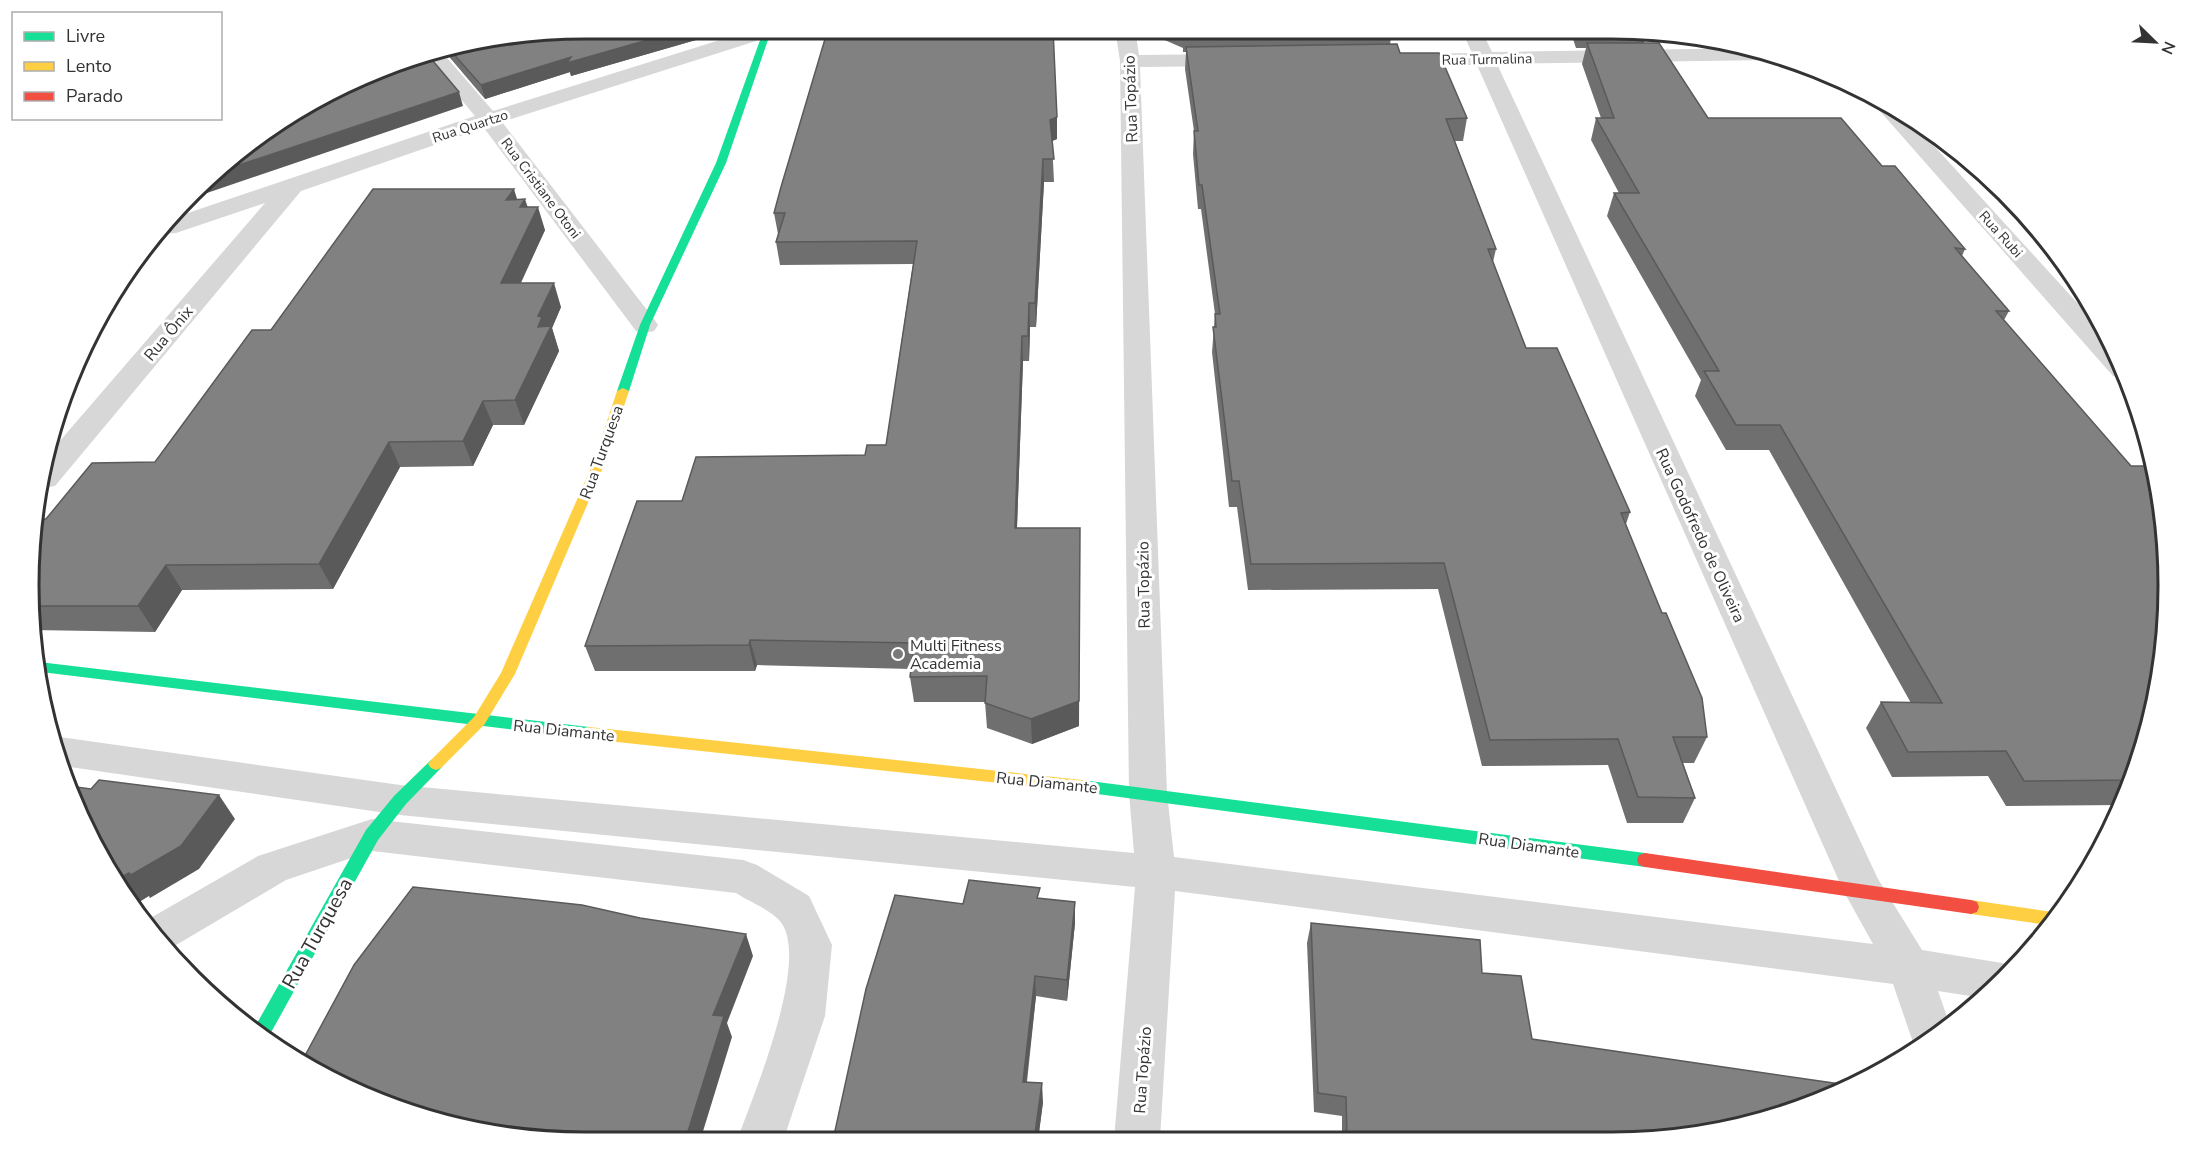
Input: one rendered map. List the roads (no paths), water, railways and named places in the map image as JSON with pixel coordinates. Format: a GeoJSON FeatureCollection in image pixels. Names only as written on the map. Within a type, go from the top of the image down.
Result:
{"type":"FeatureCollection","features":[{"type":"Feature","properties":{"kind":"street","name":"Rua Quartzo"},"geometry":{"type":"LineString","coordinates":[[175,225],[489,119],[742,39]]}},
{"type":"Feature","properties":{"kind":"street","name":"Rua Turquesa"},"geometry":{"type":"LineString","coordinates":[[264,1027],[372,835],[400,800],[479,721],[508,674],[599,463],[645,325],[721,163],[767,39]]}},
{"type":"Feature","properties":{"kind":"street","name":"Rua Topázio"},"geometry":{"type":"LineString","coordinates":[[1127,39],[1130,61],[1148,793],[1156,872],[1138,1132]]}},
{"type":"Feature","properties":{"kind":"street","name":"Rua Godofredo de Oliveira"},"geometry":{"type":"LineString","coordinates":[[1475,39],[1863,890],[1908,967],[1930,1029]]}},
{"type":"Feature","properties":{"kind":"street","name":"Rua Turmalina"},"geometry":{"type":"LineString","coordinates":[[1377,60],[1738,55]]}},
{"type":"Feature","properties":{"kind":"street","name":"Rua Cristiane Otoni"},"geometry":{"type":"LineString","coordinates":[[438,60],[489,119],[645,325]]}},
{"type":"Feature","properties":{"kind":"street"},"geometry":{"type":"LineString","coordinates":[[1130,61],[1247,60]]}},
{"type":"Feature","properties":{"kind":"street","name":"Rua Rubi"},"geometry":{"type":"LineString","coordinates":[[1898,120],[2104,349]]}},
{"type":"Feature","properties":{"kind":"street","name":"Rua Ônix"},"geometry":{"type":"LineString","coordinates":[[52,471],[292,186]]}},
{"type":"Feature","properties":{"kind":"street","name":"Rua Diamante"},"geometry":{"type":"LineString","coordinates":[[46,668],[479,721],[1148,793],[1863,890],[2045,918]]}},
{"type":"Feature","properties":{"kind":"street"},"geometry":{"type":"LineString","coordinates":[[65,752],[400,800],[1156,872],[1908,967],[1989,980]]}},
{"type":"Feature","properties":{"kind":"street"},"geometry":{"type":"LineString","coordinates":[[163,932],[272,868],[372,835],[743,878],[795,908],[811,945],[803,1016],[763,1132]]}},
{"type":"Feature","properties":{"kind":"place","name":"Multi Fitness Academia"},"geometry":{"type":"Point","coordinates":[898,654]}}]}
